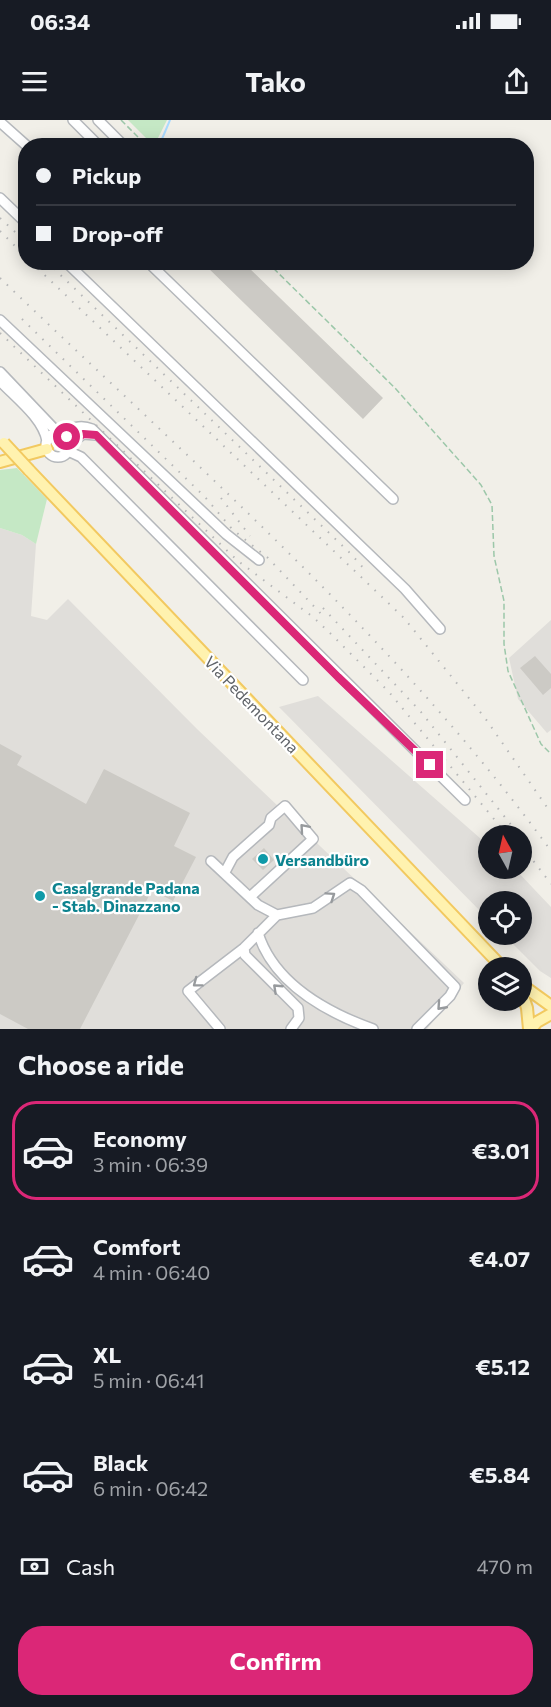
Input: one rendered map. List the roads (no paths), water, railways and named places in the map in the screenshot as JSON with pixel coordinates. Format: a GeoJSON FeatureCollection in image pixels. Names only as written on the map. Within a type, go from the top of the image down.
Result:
{"type":"FeatureCollection","features":[{"type":"Feature","properties":{"kind":"main road","name":"Via Pedemontana"},"geometry":{"type":"LineString","coordinates":[[1,440],[493,957]]}},
{"type":"Feature","properties":{"kind":"main road"},"geometry":{"type":"LineString","coordinates":[[0,462],[47,445]]}},
{"type":"Feature","properties":{"kind":"main road"},"geometry":{"type":"LineString","coordinates":[[532,992],[551,1006]]}},
{"type":"Feature","properties":{"kind":"main road"},"geometry":{"type":"LineString","coordinates":[[527,1011],[530,1029]]}},
{"type":"Feature","properties":{"kind":"main road"},"geometry":{"type":"LineString","coordinates":[[530,1029],[551,1014]]}},
{"type":"Feature","properties":{"kind":"street"},"geometry":{"type":"LineString","coordinates":[[73,120],[91,138]]}},
{"type":"Feature","properties":{"kind":"street"},"geometry":{"type":"LineString","coordinates":[[98,120],[116,138]]}},
{"type":"Feature","properties":{"kind":"street"},"geometry":{"type":"LineString","coordinates":[[0,122],[18,138]]}},
{"type":"Feature","properties":{"kind":"street"},"geometry":{"type":"LineString","coordinates":[[0,198],[18,215]]}},
{"type":"Feature","properties":{"kind":"street"},"geometry":{"type":"LineString","coordinates":[[74,270],[405,589],[440,629]]}},
{"type":"Feature","properties":{"kind":"street"},"geometry":{"type":"LineString","coordinates":[[156,270],[393,499]]}},
{"type":"Feature","properties":{"kind":"street"},"geometry":{"type":"LineString","coordinates":[[0,320],[226,534],[260,560]]}},
{"type":"Feature","properties":{"kind":"street"},"geometry":{"type":"LineString","coordinates":[[0,372],[60,434],[67,437],[69,447],[81,456],[303,680]]}},
{"type":"Feature","properties":{"kind":"street"},"geometry":{"type":"LineString","coordinates":[[0,381],[33,416],[55,456],[63,456],[83,434],[96,435]]}},
{"type":"Feature","properties":{"kind":"street"},"geometry":{"type":"LineString","coordinates":[[47,445],[53,435],[74,428],[85,426],[96,435],[465,800]]}},
{"type":"Feature","properties":{"kind":"street"},"geometry":{"type":"LineString","coordinates":[[250,897],[314,839],[285,806],[214,863],[258,905],[277,915]]}},
{"type":"Feature","properties":{"kind":"street"},"geometry":{"type":"LineString","coordinates":[[225,872],[233,857],[268,825],[271,818]]}},
{"type":"Feature","properties":{"kind":"street"},"geometry":{"type":"LineString","coordinates":[[220,1029],[188,991],[244,948],[277,915],[313,908],[350,883],[361,890],[455,987],[450,996],[417,1029]]}},
{"type":"Feature","properties":{"kind":"street"},"geometry":{"type":"LineString","coordinates":[[260,932],[275,961],[305,993],[317,1002],[373,1029]]}},
{"type":"Feature","properties":{"kind":"street"},"geometry":{"type":"LineString","coordinates":[[244,948],[245,955],[298,1008],[299,1018],[291,1029]]}},
{"type":"Feature","properties":{"kind":"waterway"},"geometry":{"type":"LineString","coordinates":[[162,138],[170,120]]}},
{"type":"Feature","properties":{"kind":"railway"},"geometry":{"type":"LineString","coordinates":[[0,218],[18,235]]}},
{"type":"Feature","properties":{"kind":"railway"},"geometry":{"type":"LineString","coordinates":[[0,231],[18,249]]}},
{"type":"Feature","properties":{"kind":"railway"},"geometry":{"type":"LineString","coordinates":[[39,270],[404,618],[485,718],[551,813]]}},
{"type":"Feature","properties":{"kind":"railway"},"geometry":{"type":"LineString","coordinates":[[55,270],[366,571]]}},
{"type":"Feature","properties":{"kind":"railway"},"geometry":{"type":"LineString","coordinates":[[0,278],[217,483],[358,624],[426,697],[490,772],[551,851]]}},
{"type":"Feature","properties":{"kind":"railway"},"geometry":{"type":"LineString","coordinates":[[22,319],[205,497],[232,529],[268,558],[325,618]]}},
{"type":"Feature","properties":{"kind":"railway"},"geometry":{"type":"LineString","coordinates":[[0,333],[238,561],[313,617],[332,635],[389,692],[499,825]]}},
{"type":"Feature","properties":{"kind":"railway"},"geometry":{"type":"LineString","coordinates":[[221,498],[250,536]]}},
{"type":"Feature","properties":{"kind":"railway"},"geometry":{"type":"LineString","coordinates":[[323,608],[421,712],[511,825]]}},
{"type":"Feature","properties":{"kind":"railway"},"geometry":{"type":"LineString","coordinates":[[532,859],[551,884]]}},
{"type":"Feature","properties":{"kind":"place","name":"Versandbüro"},"geometry":{"type":"Point","coordinates":[263,859]}},
{"type":"Feature","properties":{"kind":"place","name":"Casalgrande Padana - Stab. Dinazzano"},"geometry":{"type":"Point","coordinates":[40,896]}}]}
